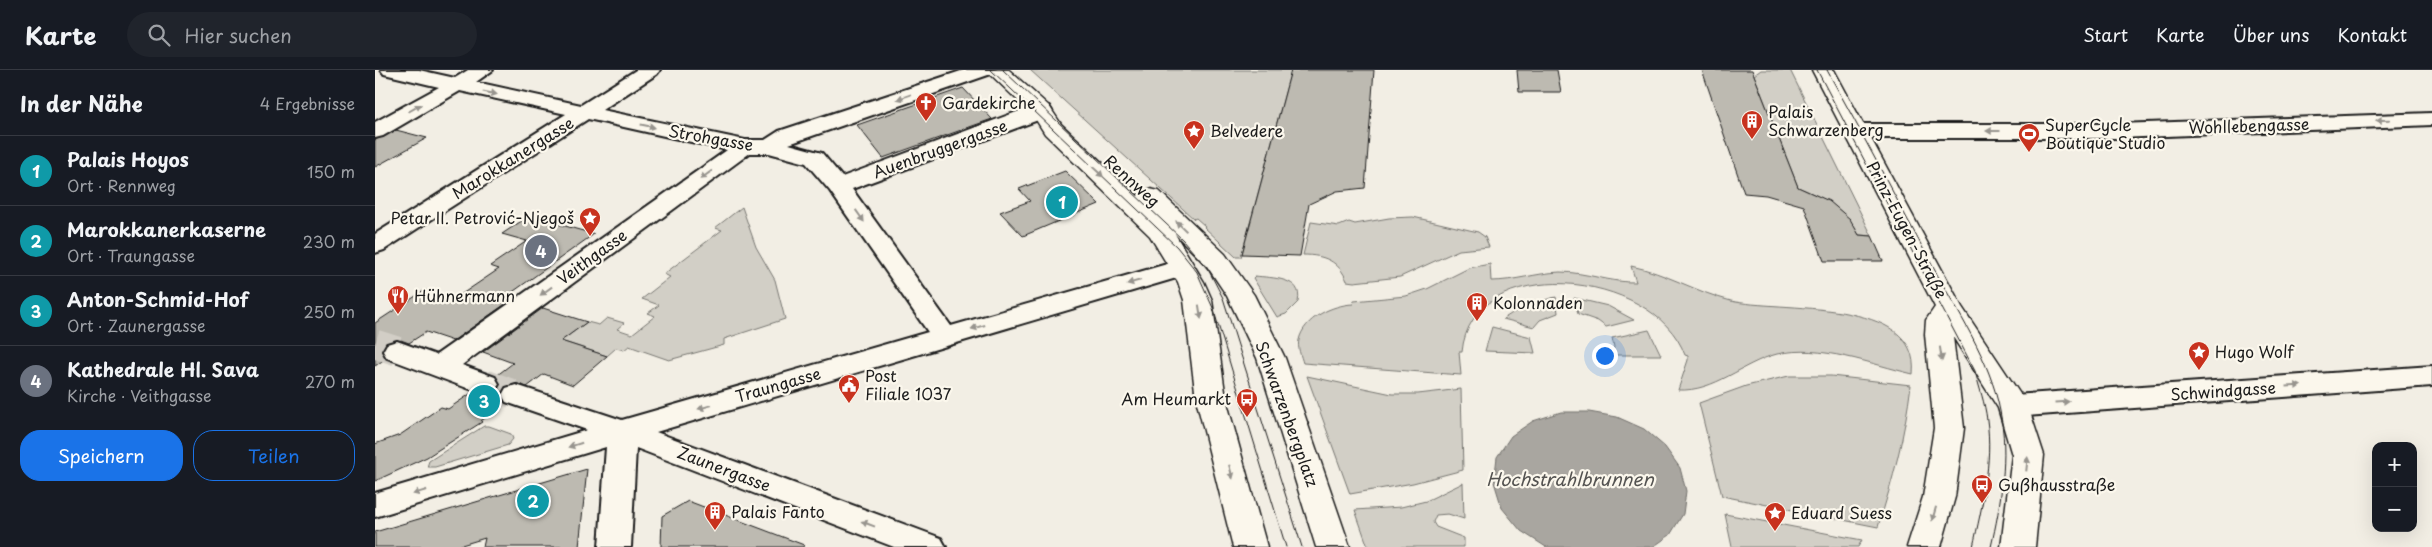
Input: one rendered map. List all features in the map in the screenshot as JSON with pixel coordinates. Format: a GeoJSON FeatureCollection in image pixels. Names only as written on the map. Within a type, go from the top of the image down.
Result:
{"type":"FeatureCollection","features":[{"type":"Feature","properties":{"kind":"main road","name":"Rennweg"},"geometry":{"type":"LineString","coordinates":[[997,70],[1041,111],[1053,129],[1160,231],[1181,268]]}},
{"type":"Feature","properties":{"kind":"main road","name":"Prinz-Eugen-Straße"},"geometry":{"type":"LineString","coordinates":[[1823,70],[1950,310]]}},
{"type":"Feature","properties":{"kind":"main road","name":"Rennweg"},"geometry":{"type":"LineString","coordinates":[[1041,111],[1077,131],[1136,182],[1216,260]]}},
{"type":"Feature","properties":{"kind":"main road","name":"Schwarzenbergplatz"},"geometry":{"type":"LineString","coordinates":[[1216,260],[1240,295],[1271,358],[1333,547]]}},
{"type":"Feature","properties":{"kind":"main road"},"geometry":{"type":"LineString","coordinates":[[1181,268],[1191,282],[1198,300],[1211,399],[1250,547]]}},
{"type":"Feature","properties":{"kind":"main road"},"geometry":{"type":"LineString","coordinates":[[1925,547],[1939,498],[1949,428],[1939,320],[1944,313],[1950,310],[2013,406],[2028,455],[2018,547]]}},
{"type":"Feature","properties":{"kind":"street","name":"Strohgasse"},"geometry":{"type":"LineString","coordinates":[[391,70],[745,147],[770,146],[814,158],[839,186],[945,337]]}},
{"type":"Feature","properties":{"kind":"street"},"geometry":{"type":"LineString","coordinates":[[375,131],[483,70]]}},
{"type":"Feature","properties":{"kind":"street","name":"Marokkanergasse"},"geometry":{"type":"LineString","coordinates":[[375,245],[650,70]]}},
{"type":"Feature","properties":{"kind":"street"},"geometry":{"type":"LineString","coordinates":[[770,146],[787,136],[984,70]]}},
{"type":"Feature","properties":{"kind":"street","name":"Auenbruggergasse"},"geometry":{"type":"LineString","coordinates":[[839,186],[1041,111]]}},
{"type":"Feature","properties":{"kind":"street","name":"Wohllebengasse"},"geometry":{"type":"LineString","coordinates":[[1855,131],[2118,131],[2432,119]]}},
{"type":"Feature","properties":{"kind":"street","name":"Veithgasse"},"geometry":{"type":"LineString","coordinates":[[439,367],[745,147]]}},
{"type":"Feature","properties":{"kind":"street","name":"Traungasse"},"geometry":{"type":"LineString","coordinates":[[375,505],[1181,268]]}},
{"type":"Feature","properties":{"kind":"street"},"geometry":{"type":"LineString","coordinates":[[397,351],[485,384]]}},
{"type":"Feature","properties":{"kind":"street","name":"Schwindgasse"},"geometry":{"type":"LineString","coordinates":[[2013,406],[2432,376]]}},
{"type":"Feature","properties":{"kind":"street","name":"Zaunergasse"},"geometry":{"type":"LineString","coordinates":[[516,395],[622,431],[930,547]]}},
{"type":"Feature","properties":{"kind":"street"},"geometry":{"type":"LineString","coordinates":[[615,547],[622,431]]}},
{"type":"Feature","properties":{"kind":"shaded area","name":"Belvedere"},"geometry":{"type":"Polygon","coordinates":[[[1030,70],[1291,70],[1241,257],[1236,257],[1205,226],[1196,218],[1194,219],[1030,70]]]}},
{"type":"Feature","properties":{"kind":"shaded area"},"geometry":{"type":"Polygon","coordinates":[[[1761,70],[1790,70],[1872,236],[1859,235],[1847,218],[1833,205],[1798,187],[1754,75],[1761,70]]]}},
{"type":"Feature","properties":{"kind":"shaded area"},"geometry":{"type":"Polygon","coordinates":[[[742,207],[756,247],[775,280],[785,319],[724,339],[724,345],[669,360],[629,346],[624,350],[616,348],[607,356],[561,341],[587,322],[599,325],[607,318],[624,323],[617,329],[632,334],[655,316],[648,313],[659,305],[642,299],[670,277],[664,274],[722,230],[715,228],[742,207]]]}},
{"type":"Feature","properties":{"kind":"shaded area"},"geometry":{"type":"Polygon","coordinates":[[[1413,217],[1478,232],[1485,237],[1489,247],[1459,250],[1400,277],[1354,282],[1347,281],[1340,268],[1330,260],[1318,256],[1303,255],[1311,222],[1339,226],[1349,222],[1355,224],[1389,218],[1413,217]]]}},
{"type":"Feature","properties":{"kind":"shaded area"},"geometry":{"type":"Polygon","coordinates":[[[1490,264],[1491,281],[1570,272],[1617,281],[1636,282],[1631,266],[1656,273],[1731,301],[1843,312],[1871,320],[1895,331],[1909,349],[1913,374],[1845,356],[1828,353],[1794,352],[1764,358],[1704,386],[1678,390],[1688,356],[1685,355],[1667,326],[1638,304],[1603,290],[1565,284],[1528,286],[1496,298],[1473,320],[1462,352],[1459,352],[1461,375],[1303,363],[1299,349],[1299,340],[1307,325],[1320,314],[1336,307],[1353,304],[1354,301],[1406,296],[1427,289],[1469,268],[1490,264]]]}},
{"type":"Feature","properties":{"kind":"shaded area"},"geometry":{"type":"Polygon","coordinates":[[[1255,276],[1285,280],[1291,283],[1299,294],[1298,302],[1286,314],[1277,317],[1253,278],[1255,276]]]}},
{"type":"Feature","properties":{"kind":"shaded area"},"geometry":{"type":"Polygon","coordinates":[[[1556,297],[1558,313],[1540,320],[1534,327],[1503,319],[1525,305],[1556,297]]]}},
{"type":"Feature","properties":{"kind":"shaded area"},"geometry":{"type":"Polygon","coordinates":[[[1574,298],[1608,306],[1634,320],[1606,327],[1598,321],[1578,314],[1574,298]]]}},
{"type":"Feature","properties":{"kind":"shaded area"},"geometry":{"type":"Polygon","coordinates":[[[1492,327],[1531,337],[1535,353],[1485,351],[1492,327]]]}},
{"type":"Feature","properties":{"kind":"shaded area"},"geometry":{"type":"Polygon","coordinates":[[[1649,330],[1661,355],[1611,355],[1614,347],[1612,338],[1649,330]]]}},
{"type":"Feature","properties":{"kind":"shaded area"},"geometry":{"type":"Polygon","coordinates":[[[1307,376],[1392,394],[1418,394],[1461,389],[1463,470],[1413,483],[1350,494],[1307,376]]]}},
{"type":"Feature","properties":{"kind":"shaded area"},"geometry":{"type":"Polygon","coordinates":[[[1789,376],[1831,376],[1911,385],[1898,457],[1878,527],[1722,496],[1699,403],[1746,386],[1789,376]]]}},
{"type":"Feature","properties":{"kind":"shaded area"},"geometry":{"type":"Polygon","coordinates":[[[484,426],[511,434],[513,439],[508,445],[435,467],[427,467],[429,461],[484,426]]]}},
{"type":"Feature","properties":{"kind":"shaded area"},"geometry":{"type":"Polygon","coordinates":[[[1463,483],[1464,519],[1448,514],[1436,515],[1433,522],[1436,527],[1464,538],[1464,547],[1368,547],[1355,510],[1401,507],[1426,501],[1463,483]]]}},
{"type":"Feature","properties":{"kind":"shaded area"},"geometry":{"type":"Polygon","coordinates":[[[1725,514],[1862,540],[1858,547],[1732,547],[1725,514]]]}},
{"type":"Feature","properties":{"kind":"water","name":"Hochstrahlbrunnen"},"geometry":{"type":"Polygon","coordinates":[[[1561,412],[1589,412],[1617,417],[1644,429],[1665,447],[1680,468],[1686,491],[1683,514],[1670,535],[1653,547],[1546,547],[1521,531],[1502,508],[1494,482],[1497,457],[1511,436],[1533,421],[1561,412]]]}},
{"type":"Feature","properties":{"kind":"building"},"geometry":{"type":"Polygon","coordinates":[[[1291,70],[1374,70],[1365,188],[1337,191],[1309,204],[1300,256],[1242,254],[1291,70]]]}},
{"type":"Feature","properties":{"kind":"building"},"geometry":{"type":"Polygon","coordinates":[[[1517,70],[1557,70],[1561,92],[1519,92],[1517,70]]]}},
{"type":"Feature","properties":{"kind":"building","name":"Palais Schwarzenberg"},"geometry":{"type":"Polygon","coordinates":[[[1702,70],[1752,70],[1798,187],[1829,201],[1850,219],[1859,235],[1872,236],[1883,261],[1824,261],[1804,206],[1766,195],[1744,193],[1702,70]]]}},
{"type":"Feature","properties":{"kind":"building","name":"Gardekirche"},"geometry":{"type":"Polygon","coordinates":[[[963,88],[992,119],[883,158],[857,125],[963,88]]]}},
{"type":"Feature","properties":{"kind":"building"},"geometry":{"type":"Polygon","coordinates":[[[396,130],[427,138],[375,167],[375,140],[396,130]]]}},
{"type":"Feature","properties":{"kind":"building"},"geometry":{"type":"Polygon","coordinates":[[[1065,171],[1099,204],[1023,236],[1000,212],[1030,201],[1019,189],[1065,171]]]}},
{"type":"Feature","properties":{"kind":"building"},"geometry":{"type":"Polygon","coordinates":[[[529,216],[594,234],[507,296],[514,298],[453,341],[426,332],[409,343],[398,339],[386,342],[381,350],[385,359],[375,366],[375,323],[425,290],[453,300],[499,269],[490,266],[527,241],[502,234],[529,216]]]}},
{"type":"Feature","properties":{"kind":"building"},"geometry":{"type":"Polygon","coordinates":[[[543,308],[587,322],[561,341],[607,356],[573,385],[544,374],[527,387],[515,383],[505,386],[500,394],[505,403],[482,422],[427,457],[375,481],[375,444],[400,435],[441,407],[448,409],[473,392],[486,396],[497,392],[501,383],[496,376],[513,363],[483,352],[543,308]]]}},
{"type":"Feature","properties":{"kind":"building"},"geometry":{"type":"Polygon","coordinates":[[[587,469],[579,547],[483,547],[485,538],[455,547],[375,547],[375,532],[587,469]]]}},
{"type":"Feature","properties":{"kind":"building","name":"Palais Fanto"},"geometry":{"type":"Polygon","coordinates":[[[688,501],[804,545],[803,547],[661,547],[662,516],[688,501]]]}},
{"type":"Feature","properties":{"kind":"tunnel"},"geometry":{"type":"LineString","coordinates":[[375,344],[397,351]]}},
{"type":"Feature","properties":{"kind":"tunnel"},"geometry":{"type":"LineString","coordinates":[[485,384],[516,395]]}},
{"type":"Feature","properties":{"kind":"tram line"},"geometry":{"type":"LineString","coordinates":[[991,70],[1177,247],[1197,272],[1213,308],[1286,547]]}},
{"type":"Feature","properties":{"kind":"tram line"},"geometry":{"type":"LineString","coordinates":[[1003,70],[1183,240],[1209,271],[1223,298],[1302,547]]}},
{"type":"Feature","properties":{"kind":"tram line"},"geometry":{"type":"LineString","coordinates":[[1817,70],[1975,371],[1986,414],[1989,452],[1986,484],[1973,547]]}},
{"type":"Feature","properties":{"kind":"tram line"},"geometry":{"type":"LineString","coordinates":[[1827,70],[1972,337],[1989,373],[2000,411],[2004,445],[2001,496],[1991,547]]}},
{"type":"Feature","properties":{"kind":"place","name":"Gardekirche"},"geometry":{"type":"Point","coordinates":[926,122]}},
{"type":"Feature","properties":{"kind":"place","name":"Palais Schwarzenberg"},"geometry":{"type":"Point","coordinates":[1752,140]}},
{"type":"Feature","properties":{"kind":"place","name":"Belvedere"},"geometry":{"type":"Point","coordinates":[1194,150]}},
{"type":"Feature","properties":{"kind":"place","name":"SuperCycle Boutique Studio"},"geometry":{"type":"Point","coordinates":[2029,153]}},
{"type":"Feature","properties":{"kind":"place","name":"Palais Hoyos"},"geometry":{"type":"Point","coordinates":[1062,202]}},
{"type":"Feature","properties":{"kind":"place","name":"Petar II. Petrović-Njegoš"},"geometry":{"type":"Point","coordinates":[590,237]}},
{"type":"Feature","properties":{"kind":"place","name":"Kathedrale Hl. Sava"},"geometry":{"type":"Point","coordinates":[541,251]}},
{"type":"Feature","properties":{"kind":"place","name":"Hühnermann"},"geometry":{"type":"Point","coordinates":[398,315]}},
{"type":"Feature","properties":{"kind":"place","name":"Kolonnaden"},"geometry":{"type":"Point","coordinates":[1477,322]}},
{"type":"Feature","properties":{"kind":"place","name":"Hugo Wolf"},"geometry":{"type":"Point","coordinates":[2199,371]}},
{"type":"Feature","properties":{"kind":"place","name":"Anton-Schmid-Hof"},"geometry":{"type":"Point","coordinates":[484,401]}},
{"type":"Feature","properties":{"kind":"place","name":"Post Filiale 1037"},"geometry":{"type":"Point","coordinates":[849,404]}},
{"type":"Feature","properties":{"kind":"place","name":"Am Heumarkt"},"geometry":{"type":"Point","coordinates":[1247,418]}},
{"type":"Feature","properties":{"kind":"place","name":"Marokkanerkaserne"},"geometry":{"type":"Point","coordinates":[533,501]}},
{"type":"Feature","properties":{"kind":"place","name":"Gußhausstraße"},"geometry":{"type":"Point","coordinates":[1982,504]}},
{"type":"Feature","properties":{"kind":"place","name":"Palais Fanto"},"geometry":{"type":"Point","coordinates":[715,531]}},
{"type":"Feature","properties":{"kind":"place","name":"Eduard Suess"},"geometry":{"type":"Point","coordinates":[1775,532]}}]}
